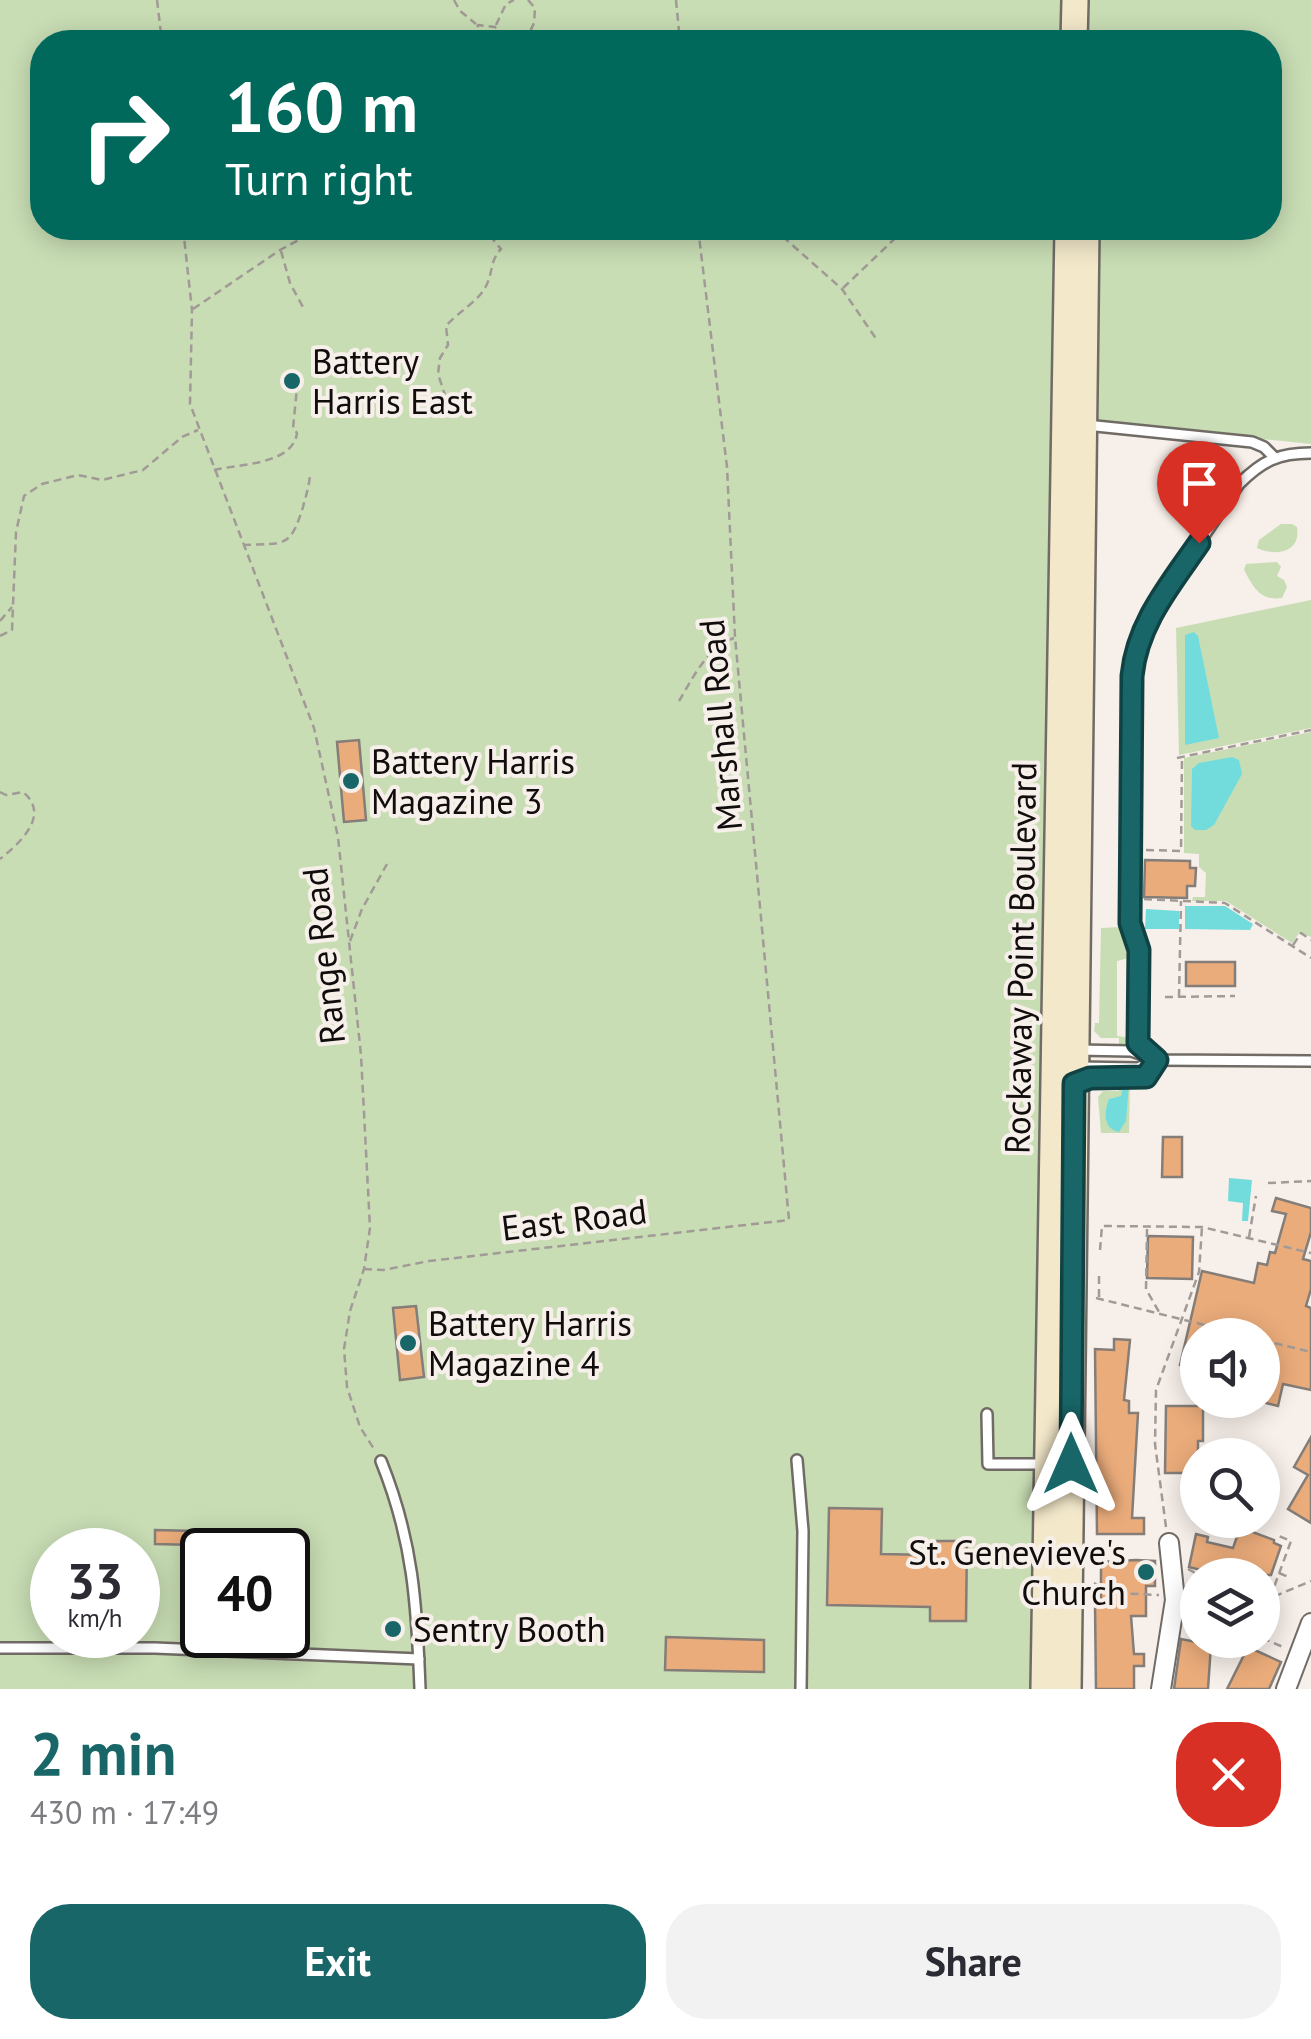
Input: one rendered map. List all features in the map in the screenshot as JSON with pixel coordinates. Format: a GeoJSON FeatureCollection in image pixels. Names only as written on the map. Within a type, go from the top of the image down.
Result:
{"type":"FeatureCollection","features":[{"type":"Feature","properties":{"kind":"street"},"geometry":{"type":"LineString","coordinates":[[1074,30],[1075,0]]}},
{"type":"Feature","properties":{"kind":"street"},"geometry":{"type":"LineString","coordinates":[[1088,30],[1089,0]]}},
{"type":"Feature","properties":{"kind":"street","name":"Rockaway Point Boulevard"},"geometry":{"type":"LineString","coordinates":[[1068,240],[1073,458],[1058,1543],[1068,1689]]}},
{"type":"Feature","properties":{"kind":"street","name":"Rockaway Point Boulevard"},"geometry":{"type":"LineString","coordinates":[[1073,458],[1083,425],[1086,240]]}},
{"type":"Feature","properties":{"kind":"street"},"geometry":{"type":"LineString","coordinates":[[1160,1689],[1175,1600],[1169,1542]]}},
{"type":"Feature","properties":{"kind":"street","name":"Rockaway Point Boulevard"},"geometry":{"type":"LineString","coordinates":[[1044,1689],[1058,1543]]}},
{"type":"Feature","properties":{"kind":"street"},"geometry":{"type":"LineString","coordinates":[[1286,1689],[1311,1623]]}},
{"type":"Feature","properties":{"kind":"lane"},"geometry":{"type":"LineString","coordinates":[[1083,425],[1252,442],[1273,456]]}},
{"type":"Feature","properties":{"kind":"lane"},"geometry":{"type":"LineString","coordinates":[[1157,1060],[1138,1043],[1139,950],[1130,923],[1132,676],[1137,642],[1239,484],[1273,456],[1311,454]]}},
{"type":"Feature","properties":{"kind":"lane"},"geometry":{"type":"LineString","coordinates":[[1066,1063],[1131,1051],[1157,1060],[1311,1061]]}},
{"type":"Feature","properties":{"kind":"lane"},"geometry":{"type":"LineString","coordinates":[[1066,1063],[1138,1068],[1157,1060]]}},
{"type":"Feature","properties":{"kind":"lane"},"geometry":{"type":"LineString","coordinates":[[1066,1063],[1090,1078],[1146,1077],[1157,1060]]}},
{"type":"Feature","properties":{"kind":"lane"},"geometry":{"type":"LineString","coordinates":[[987,1414],[988,1464],[1059,1464]]}},
{"type":"Feature","properties":{"kind":"lane"},"geometry":{"type":"LineString","coordinates":[[797,1460],[803,1531],[801,1689]]}},
{"type":"Feature","properties":{"kind":"lane"},"geometry":{"type":"LineString","coordinates":[[381,1461],[410,1551],[420,1689]]}},
{"type":"Feature","properties":{"kind":"lane"},"geometry":{"type":"LineString","coordinates":[[0,1648],[190,1649],[418,1659]]}},
{"type":"Feature","properties":{"kind":"path"},"geometry":{"type":"LineString","coordinates":[[158,0],[161,30]]}},
{"type":"Feature","properties":{"kind":"path"},"geometry":{"type":"LineString","coordinates":[[454,0],[460,11],[478,25],[495,26],[498,30]]}},
{"type":"Feature","properties":{"kind":"path"},"geometry":{"type":"LineString","coordinates":[[495,26],[506,4],[514,0]]}},
{"type":"Feature","properties":{"kind":"path"},"geometry":{"type":"LineString","coordinates":[[528,0],[535,8],[531,30]]}},
{"type":"Feature","properties":{"kind":"path"},"geometry":{"type":"LineString","coordinates":[[676,0],[679,30]]}},
{"type":"Feature","properties":{"kind":"path"},"geometry":{"type":"LineString","coordinates":[[477,30],[478,25]]}},
{"type":"Feature","properties":{"kind":"path","name":"Range Road"},"geometry":{"type":"LineString","coordinates":[[183,240],[192,310],[190,404],[212,470],[314,728],[338,837],[361,1056],[370,1228],[344,1349],[347,1387],[360,1427],[381,1461]]}},
{"type":"Feature","properties":{"kind":"path"},"geometry":{"type":"LineString","coordinates":[[192,310],[299,240]]}},
{"type":"Feature","properties":{"kind":"path"},"geometry":{"type":"LineString","coordinates":[[445,410],[447,402],[438,374],[440,358],[448,345],[446,326],[487,285],[493,257],[501,249],[493,240]]}},
{"type":"Feature","properties":{"kind":"path","name":"Marshall Road"},"geometry":{"type":"LineString","coordinates":[[699,240],[726,467],[735,637],[790,1220]]}},
{"type":"Feature","properties":{"kind":"path"},"geometry":{"type":"LineString","coordinates":[[787,240],[842,288],[876,340]]}},
{"type":"Feature","properties":{"kind":"path"},"geometry":{"type":"LineString","coordinates":[[842,288],[893,240]]}},
{"type":"Feature","properties":{"kind":"path"},"geometry":{"type":"LineString","coordinates":[[280,250],[304,309]]}},
{"type":"Feature","properties":{"kind":"path"},"geometry":{"type":"LineString","coordinates":[[212,470],[251,464],[288,452],[297,434],[293,428],[298,378],[292,382]]}},
{"type":"Feature","properties":{"kind":"path"},"geometry":{"type":"LineString","coordinates":[[0,636],[12,630],[16,532],[24,496],[42,484],[78,475],[102,480],[143,470],[198,430]]}},
{"type":"Feature","properties":{"kind":"path"},"geometry":{"type":"LineString","coordinates":[[242,545],[278,545],[290,540],[297,529],[310,474]]}},
{"type":"Feature","properties":{"kind":"path"},"geometry":{"type":"LineString","coordinates":[[0,621],[13,606]]}},
{"type":"Feature","properties":{"kind":"path"},"geometry":{"type":"LineString","coordinates":[[678,700],[707,657],[735,637]]}},
{"type":"Feature","properties":{"kind":"path"},"geometry":{"type":"LineString","coordinates":[[1143,850],[1181,851],[1180,757],[1311,730]]}},
{"type":"Feature","properties":{"kind":"path"},"geometry":{"type":"LineString","coordinates":[[0,792],[24,792],[36,811],[33,826],[0,859]]}},
{"type":"Feature","properties":{"kind":"path"},"geometry":{"type":"LineString","coordinates":[[349,942],[387,864]]}},
{"type":"Feature","properties":{"kind":"path"},"geometry":{"type":"LineString","coordinates":[[1143,899],[1225,903],[1311,958]]}},
{"type":"Feature","properties":{"kind":"path"},"geometry":{"type":"LineString","coordinates":[[1179,997],[1183,978],[1181,900]]}},
{"type":"Feature","properties":{"kind":"path"},"geometry":{"type":"LineString","coordinates":[[1253,932],[1258,925]]}},
{"type":"Feature","properties":{"kind":"path"},"geometry":{"type":"LineString","coordinates":[[1292,946],[1301,933],[1311,940]]}},
{"type":"Feature","properties":{"kind":"path"},"geometry":{"type":"LineString","coordinates":[[1220,986],[1220,996]]}},
{"type":"Feature","properties":{"kind":"path"},"geometry":{"type":"LineString","coordinates":[[1164,997],[1234,996]]}},
{"type":"Feature","properties":{"kind":"path"},"geometry":{"type":"LineString","coordinates":[[1268,1183],[1311,1181]]}},
{"type":"Feature","properties":{"kind":"path"},"geometry":{"type":"LineString","coordinates":[[1250,1238],[1256,1196]]}},
{"type":"Feature","properties":{"kind":"path","name":"East Road"},"geometry":{"type":"LineString","coordinates":[[364,1270],[790,1220]]}},
{"type":"Feature","properties":{"kind":"path"},"geometry":{"type":"LineString","coordinates":[[1100,1250],[1102,1226],[1202,1227],[1311,1253]]}},
{"type":"Feature","properties":{"kind":"path"},"geometry":{"type":"LineString","coordinates":[[1147,1227],[1146,1289],[1160,1314]]}},
{"type":"Feature","properties":{"kind":"path"},"geometry":{"type":"LineString","coordinates":[[1182,1318],[1200,1268],[1202,1227]]}},
{"type":"Feature","properties":{"kind":"path"},"geometry":{"type":"LineString","coordinates":[[1099,1274],[1097,1298],[1180,1319]]}},
{"type":"Feature","properties":{"kind":"path"},"geometry":{"type":"LineString","coordinates":[[1169,1542],[1155,1444],[1156,1390],[1180,1324]]}},
{"type":"Feature","properties":{"kind":"path"},"geometry":{"type":"LineString","coordinates":[[1280,1344],[1311,1352]]}},
{"type":"Feature","properties":{"kind":"path"},"geometry":{"type":"LineString","coordinates":[[1280,1536],[1290,1541],[1280,1570]]}},
{"type":"Feature","properties":{"kind":"path"},"geometry":{"type":"LineString","coordinates":[[1280,1573],[1291,1578]]}},
{"type":"Feature","properties":{"kind":"path"},"geometry":{"type":"LineString","coordinates":[[1280,1594],[1311,1580]]}},
{"type":"Feature","properties":{"kind":"path"},"geometry":{"type":"LineString","coordinates":[[1094,1583],[1113,1593],[1175,1600]]}},
{"type":"Feature","properties":{"kind":"path"},"geometry":{"type":"LineString","coordinates":[[1280,1646],[1298,1654]]}},
{"type":"Feature","properties":{"kind":"green space"},"geometry":{"type":"Polygon","coordinates":[[[0,0],[1311,0],[1311,444],[1084,421],[1068,1689],[0,1689],[0,0]]]}},
{"type":"Feature","properties":{"kind":"green space"},"geometry":{"type":"Polygon","coordinates":[[[1281,524],[1297,527],[1291,547],[1280,552],[1257,548],[1259,540],[1281,524]]]}},
{"type":"Feature","properties":{"kind":"green space"},"geometry":{"type":"Polygon","coordinates":[[[1277,562],[1281,567],[1277,576],[1287,587],[1282,598],[1263,595],[1244,570],[1246,564],[1277,562]]]}},
{"type":"Feature","properties":{"kind":"green space"},"geometry":{"type":"Polygon","coordinates":[[[1311,600],[1311,728],[1179,755],[1176,628],[1311,600]]]}},
{"type":"Feature","properties":{"kind":"green space"},"geometry":{"type":"Polygon","coordinates":[[[1311,732],[1311,937],[1300,932],[1292,943],[1226,901],[1192,901],[1193,897],[1205,897],[1206,873],[1199,867],[1199,854],[1184,853],[1184,758],[1311,732]]]}},
{"type":"Feature","properties":{"kind":"green space"},"geometry":{"type":"Polygon","coordinates":[[[1121,927],[1129,958],[1117,961],[1117,1036],[1130,1042],[1119,1046],[1119,1038],[1101,1038],[1094,1031],[1095,1023],[1099,1023],[1101,928],[1121,927]]]}},
{"type":"Feature","properties":{"kind":"green space"},"geometry":{"type":"Polygon","coordinates":[[[1119,1083],[1130,1084],[1129,1133],[1101,1133],[1098,1097],[1103,1091],[1119,1091],[1119,1083]]]}},
{"type":"Feature","properties":{"kind":"water"},"geometry":{"type":"Polygon","coordinates":[[[1194,632],[1219,738],[1185,745],[1185,635],[1194,632]]]}},
{"type":"Feature","properties":{"kind":"water"},"geometry":{"type":"Polygon","coordinates":[[[1232,757],[1239,760],[1242,774],[1214,825],[1195,830],[1191,826],[1192,769],[1199,763],[1232,757]]]}},
{"type":"Feature","properties":{"kind":"water"},"geometry":{"type":"Polygon","coordinates":[[[1185,906],[1225,906],[1253,924],[1250,930],[1185,929],[1185,906]]]}},
{"type":"Feature","properties":{"kind":"water"},"geometry":{"type":"Polygon","coordinates":[[[1146,909],[1179,911],[1179,929],[1145,929],[1146,909]]]}},
{"type":"Feature","properties":{"kind":"water"},"geometry":{"type":"Polygon","coordinates":[[[1119,1083],[1129,1083],[1126,1121],[1119,1132],[1107,1123],[1106,1114],[1109,1099],[1121,1096],[1123,1087],[1119,1083]]]}},
{"type":"Feature","properties":{"kind":"water"},"geometry":{"type":"Polygon","coordinates":[[[1229,1178],[1252,1180],[1248,1221],[1242,1221],[1243,1203],[1228,1201],[1229,1178]]]}},
{"type":"Feature","properties":{"kind":"building","name":"Battery Harris Magazine 3"},"geometry":{"type":"Polygon","coordinates":[[[359,740],[366,820],[344,822],[337,742],[359,740]]]}},
{"type":"Feature","properties":{"kind":"building"},"geometry":{"type":"Polygon","coordinates":[[[1145,860],[1190,861],[1190,868],[1196,868],[1195,886],[1187,886],[1187,898],[1144,897],[1145,860]]]}},
{"type":"Feature","properties":{"kind":"building"},"geometry":{"type":"Polygon","coordinates":[[[1186,962],[1235,962],[1235,986],[1186,986],[1186,962]]]}},
{"type":"Feature","properties":{"kind":"building"},"geometry":{"type":"Polygon","coordinates":[[[1163,1137],[1182,1137],[1182,1177],[1162,1177],[1163,1137]]]}},
{"type":"Feature","properties":{"kind":"building"},"geometry":{"type":"Polygon","coordinates":[[[1276,1198],[1311,1208],[1311,1232],[1303,1259],[1311,1261],[1311,1289],[1306,1306],[1311,1308],[1311,1390],[1283,1384],[1280,1397],[1280,1318],[1191,1318],[1202,1271],[1254,1283],[1258,1263],[1267,1265],[1270,1252],[1275,1253],[1286,1214],[1272,1211],[1276,1198]]]}},
{"type":"Feature","properties":{"kind":"building"},"geometry":{"type":"Polygon","coordinates":[[[1148,1236],[1193,1237],[1192,1279],[1147,1278],[1148,1236]]]}},
{"type":"Feature","properties":{"kind":"building","name":"Battery Harris Magazine 4"},"geometry":{"type":"Polygon","coordinates":[[[416,1306],[424,1377],[400,1380],[393,1308],[416,1306]]]}},
{"type":"Feature","properties":{"kind":"building"},"geometry":{"type":"Polygon","coordinates":[[[1114,1339],[1130,1340],[1124,1400],[1129,1401],[1129,1413],[1138,1413],[1132,1518],[1144,1518],[1144,1534],[1097,1534],[1095,1349],[1114,1350],[1114,1339]]]}},
{"type":"Feature","properties":{"kind":"building"},"geometry":{"type":"Polygon","coordinates":[[[1166,1406],[1180,1406],[1180,1418],[1203,1418],[1203,1438],[1180,1438],[1180,1473],[1165,1473],[1166,1406]]]}},
{"type":"Feature","properties":{"kind":"building"},"geometry":{"type":"Polygon","coordinates":[[[1311,1437],[1311,1523],[1288,1509],[1308,1475],[1294,1467],[1311,1437]]]}},
{"type":"Feature","properties":{"kind":"building"},"geometry":{"type":"Polygon","coordinates":[[[829,1508],[882,1509],[881,1554],[931,1555],[931,1541],[967,1541],[966,1621],[930,1621],[930,1607],[827,1605],[829,1508]]]}},
{"type":"Feature","properties":{"kind":"building"},"geometry":{"type":"Polygon","coordinates":[[[160,1530],[180,1531],[180,1545],[160,1544],[160,1530]]]}},
{"type":"Feature","properties":{"kind":"building"},"geometry":{"type":"Polygon","coordinates":[[[1195,1538],[1208,1538],[1207,1542],[1233,1548],[1237,1538],[1269,1538],[1281,1546],[1277,1558],[1191,1558],[1195,1538]]]}},
{"type":"Feature","properties":{"kind":"building"},"geometry":{"type":"Polygon","coordinates":[[[1155,1561],[1155,1586],[1146,1586],[1146,1616],[1131,1616],[1134,1654],[1144,1654],[1144,1666],[1134,1666],[1134,1689],[1096,1689],[1095,1603],[1101,1603],[1101,1562],[1155,1561]]]}},
{"type":"Feature","properties":{"kind":"building"},"geometry":{"type":"Polygon","coordinates":[[[666,1637],[764,1640],[764,1672],[665,1670],[666,1637]]]}},
{"type":"Feature","properties":{"kind":"building"},"geometry":{"type":"Polygon","coordinates":[[[1180,1646],[1180,1658],[1210,1658],[1208,1689],[1174,1689],[1180,1646]]]}},
{"type":"Feature","properties":{"kind":"building"},"geometry":{"type":"Polygon","coordinates":[[[1242,1658],[1272,1658],[1281,1662],[1269,1689],[1227,1689],[1242,1658]]]}},
{"type":"Feature","properties":{"kind":"place","name":"Battery Harris East"},"geometry":{"type":"Point","coordinates":[292,381]}},
{"type":"Feature","properties":{"kind":"place","name":"Battery Harris Magazine 3"},"geometry":{"type":"Point","coordinates":[351,781]}},
{"type":"Feature","properties":{"kind":"place","name":"Battery Harris Magazine 4"},"geometry":{"type":"Point","coordinates":[408,1343]}},
{"type":"Feature","properties":{"kind":"place","name":"St. Genevieve's Church"},"geometry":{"type":"Point","coordinates":[1146,1572]}},
{"type":"Feature","properties":{"kind":"place","name":"Sentry Booth"},"geometry":{"type":"Point","coordinates":[393,1629]}},
{"type":"Feature","properties":{"kind":"route"},"geometry":{"type":"LineString","coordinates":[[1071,1464],[1074,1084],[1090,1078],[1146,1077],[1157,1060],[1138,1043],[1139,950],[1130,923],[1132,676],[1137,642],[1149,618],[1199,543]]}}]}
